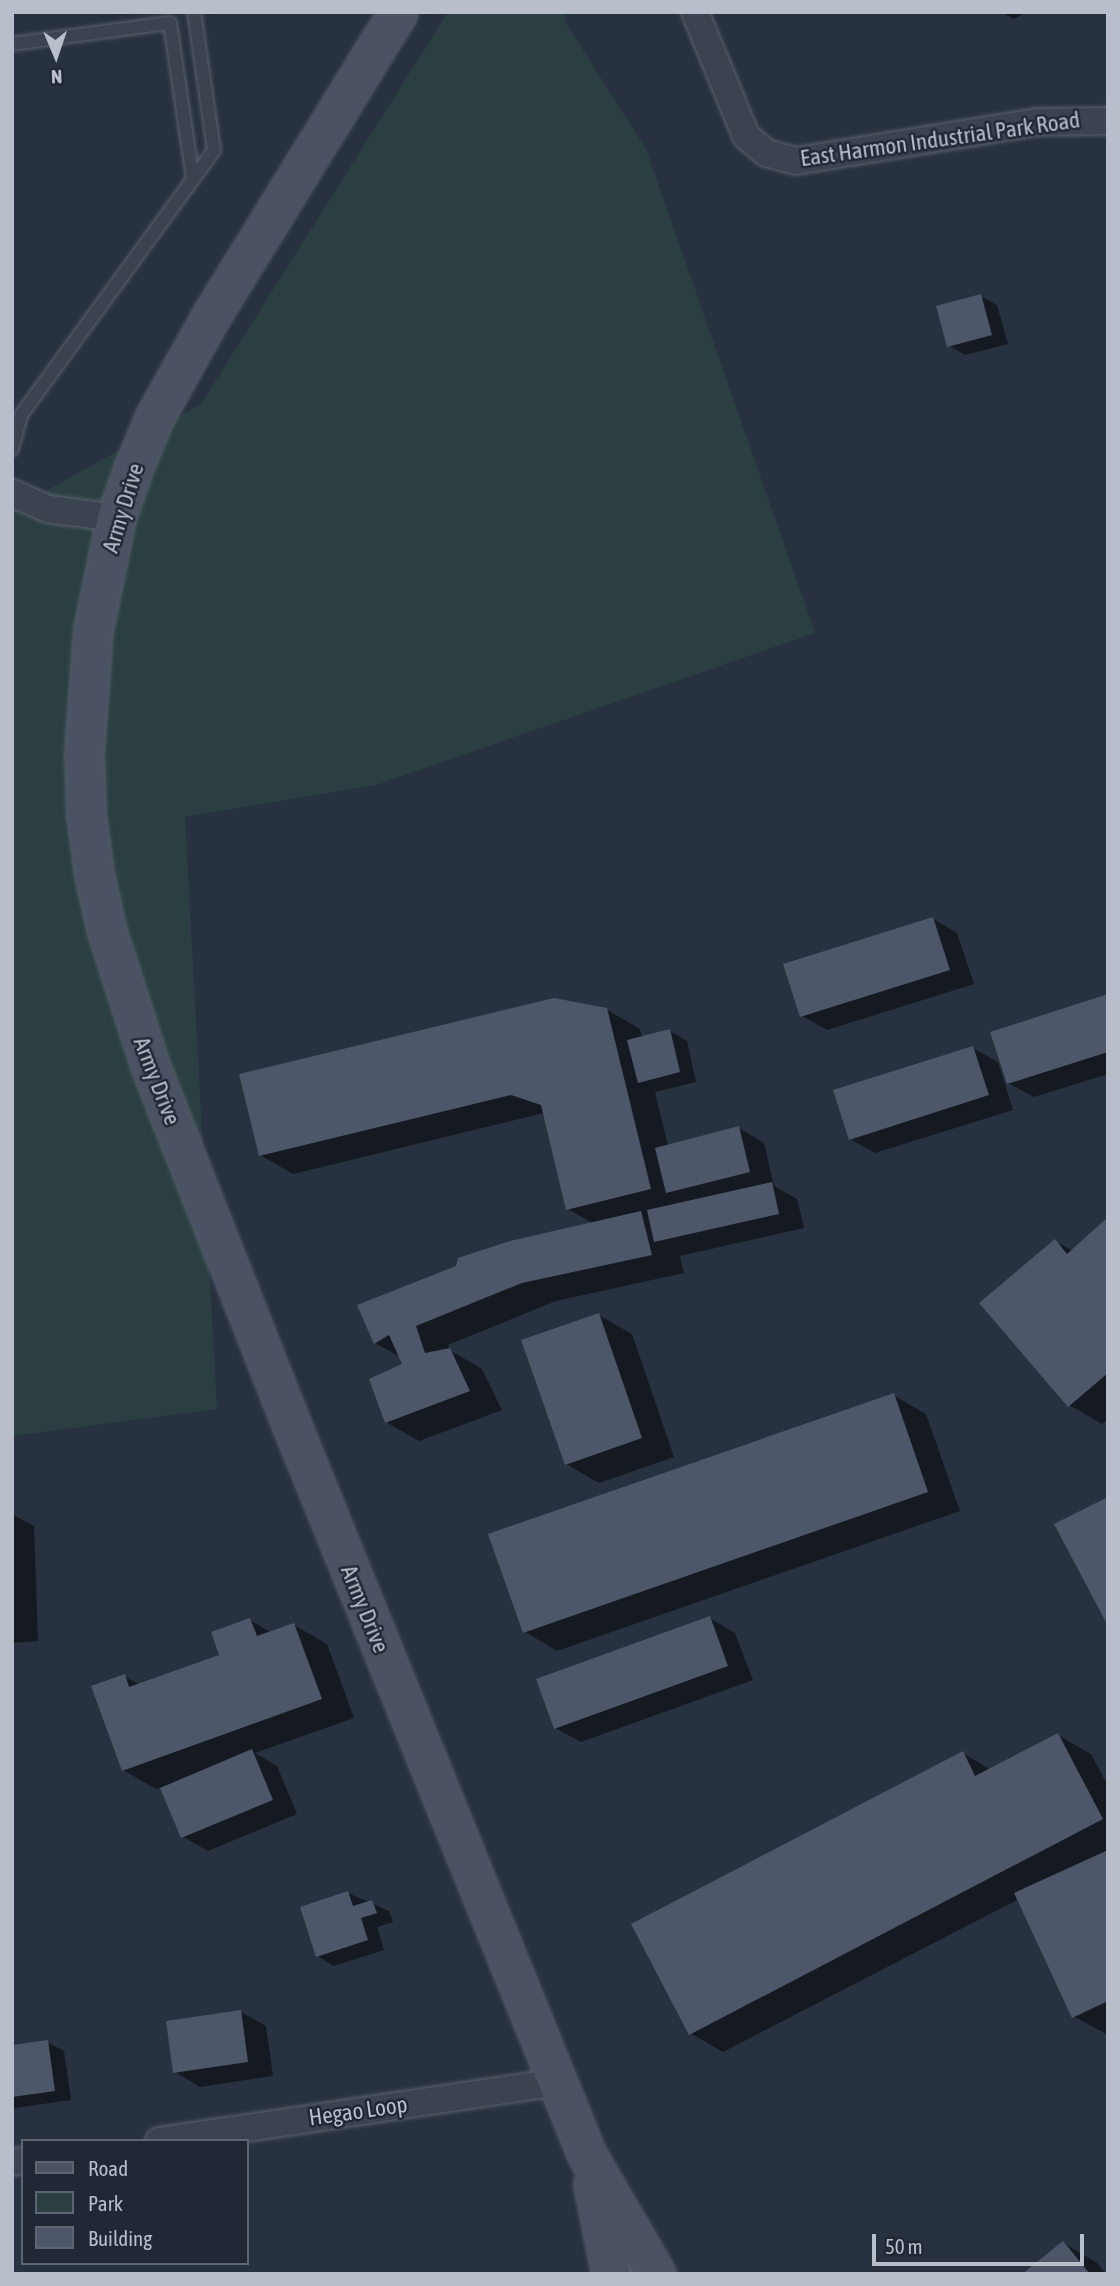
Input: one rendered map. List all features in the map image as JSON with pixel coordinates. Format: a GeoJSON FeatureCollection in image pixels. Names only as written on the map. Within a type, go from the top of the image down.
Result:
{"type":"FeatureCollection","features":[{"type":"Feature","properties":{"kind":"main road","name":"Army Drive"},"geometry":{"type":"LineString","coordinates":[[398,12],[182,366],[154,418],[116,518],[93,630],[84,754],[94,874],[123,989],[285,1410],[587,2155],[656,2274]]}},
{"type":"Feature","properties":{"kind":"main road","name":"Army Drive"},"geometry":{"type":"LineString","coordinates":[[587,2155],[611,2274]]}},
{"type":"Feature","properties":{"kind":"street","name":"East Harmon Industrial Park Road"},"geometry":{"type":"LineString","coordinates":[[695,12],[746,136],[766,153],[796,161],[1037,122],[1108,121]]}},
{"type":"Feature","properties":{"kind":"street"},"geometry":{"type":"LineString","coordinates":[[12,493],[48,509],[116,518]]}},
{"type":"Feature","properties":{"kind":"street","name":"Hegao Loop"},"geometry":{"type":"LineString","coordinates":[[172,2139],[557,2082]]}},
{"type":"Feature","properties":{"kind":"lane"},"geometry":{"type":"LineString","coordinates":[[12,449],[17,411],[214,150],[194,12]]}},
{"type":"Feature","properties":{"kind":"lane"},"geometry":{"type":"LineString","coordinates":[[12,44],[170,23],[193,178]]}},
{"type":"Feature","properties":{"kind":"green space"},"geometry":{"type":"Polygon","coordinates":[[[448,12],[567,12],[564,20],[646,149],[815,633],[376,785],[185,817],[217,1409],[12,1436],[12,510],[201,404],[448,12]]]}},
{"type":"Feature","properties":{"kind":"building"},"geometry":{"type":"Polygon","coordinates":[[[981,294],[992,335],[947,347],[936,306],[981,294]]]}},
{"type":"Feature","properties":{"kind":"building"},"geometry":{"type":"Polygon","coordinates":[[[933,917],[950,970],[800,1017],[783,964],[933,917]]]}},
{"type":"Feature","properties":{"kind":"building"},"geometry":{"type":"Polygon","coordinates":[[[1108,994],[1108,1052],[1007,1084],[990,1032],[1108,994]]]}},
{"type":"Feature","properties":{"kind":"building"},"geometry":{"type":"Polygon","coordinates":[[[554,998],[607,1008],[651,1189],[566,1210],[541,1105],[511,1095],[259,1156],[239,1074],[554,998]]]}},
{"type":"Feature","properties":{"kind":"building"},"geometry":{"type":"Polygon","coordinates":[[[670,1029],[680,1072],[638,1083],[627,1040],[670,1029]]]}},
{"type":"Feature","properties":{"kind":"building"},"geometry":{"type":"Polygon","coordinates":[[[973,1046],[989,1095],[849,1140],[833,1090],[973,1046]]]}},
{"type":"Feature","properties":{"kind":"building"},"geometry":{"type":"Polygon","coordinates":[[[739,1126],[750,1172],[666,1193],[655,1148],[739,1126]]]}},
{"type":"Feature","properties":{"kind":"building"},"geometry":{"type":"Polygon","coordinates":[[[772,1182],[779,1214],[654,1242],[647,1210],[772,1182]]]}},
{"type":"Feature","properties":{"kind":"building"},"geometry":{"type":"Polygon","coordinates":[[[641,1211],[652,1255],[522,1283],[416,1326],[425,1353],[450,1348],[470,1391],[385,1423],[369,1379],[402,1364],[389,1335],[374,1344],[357,1305],[456,1266],[458,1258],[510,1241],[641,1211]]]}},
{"type":"Feature","properties":{"kind":"building"},"geometry":{"type":"Polygon","coordinates":[[[1108,1217],[1108,1373],[1068,1407],[979,1303],[1055,1239],[1067,1254],[1108,1217]]]}},
{"type":"Feature","properties":{"kind":"building"},"geometry":{"type":"Polygon","coordinates":[[[599,1313],[642,1438],[565,1465],[521,1340],[599,1313]]]}},
{"type":"Feature","properties":{"kind":"building"},"geometry":{"type":"Polygon","coordinates":[[[894,1393],[928,1492],[523,1633],[488,1534],[894,1393]]]}},
{"type":"Feature","properties":{"kind":"building"},"geometry":{"type":"Polygon","coordinates":[[[1108,1497],[1108,1626],[1054,1524],[1108,1497]]]}},
{"type":"Feature","properties":{"kind":"building"},"geometry":{"type":"Polygon","coordinates":[[[710,1616],[728,1666],[554,1729],[536,1679],[710,1616]]]}},
{"type":"Feature","properties":{"kind":"building"},"geometry":{"type":"Polygon","coordinates":[[[250,1618],[257,1636],[294,1623],[322,1699],[122,1771],[91,1686],[125,1674],[129,1687],[219,1655],[211,1632],[250,1618]]]}},
{"type":"Feature","properties":{"kind":"building"},"geometry":{"type":"Polygon","coordinates":[[[1058,1733],[1103,1819],[689,2035],[631,1924],[963,1751],[975,1776],[1058,1733]]]}},
{"type":"Feature","properties":{"kind":"building"},"geometry":{"type":"Polygon","coordinates":[[[252,1749],[273,1800],[181,1838],[160,1788],[252,1749]]]}},
{"type":"Feature","properties":{"kind":"building"},"geometry":{"type":"Polygon","coordinates":[[[1108,1850],[1108,2001],[1072,2018],[1014,1893],[1108,1850]]]}},
{"type":"Feature","properties":{"kind":"building"},"geometry":{"type":"Polygon","coordinates":[[[348,1891],[353,1906],[372,1900],[377,1913],[361,1918],[368,1940],[316,1957],[300,1907],[348,1891]]]}},
{"type":"Feature","properties":{"kind":"building"},"geometry":{"type":"Polygon","coordinates":[[[241,2010],[248,2062],[173,2073],[166,2021],[241,2010]]]}},
{"type":"Feature","properties":{"kind":"building"},"geometry":{"type":"Polygon","coordinates":[[[48,2040],[55,2091],[12,2097],[12,2045],[48,2040]]]}},
{"type":"Feature","properties":{"kind":"building"},"geometry":{"type":"Polygon","coordinates":[[[1063,2241],[1090,2274],[1022,2274],[1063,2241]]]}}]}
